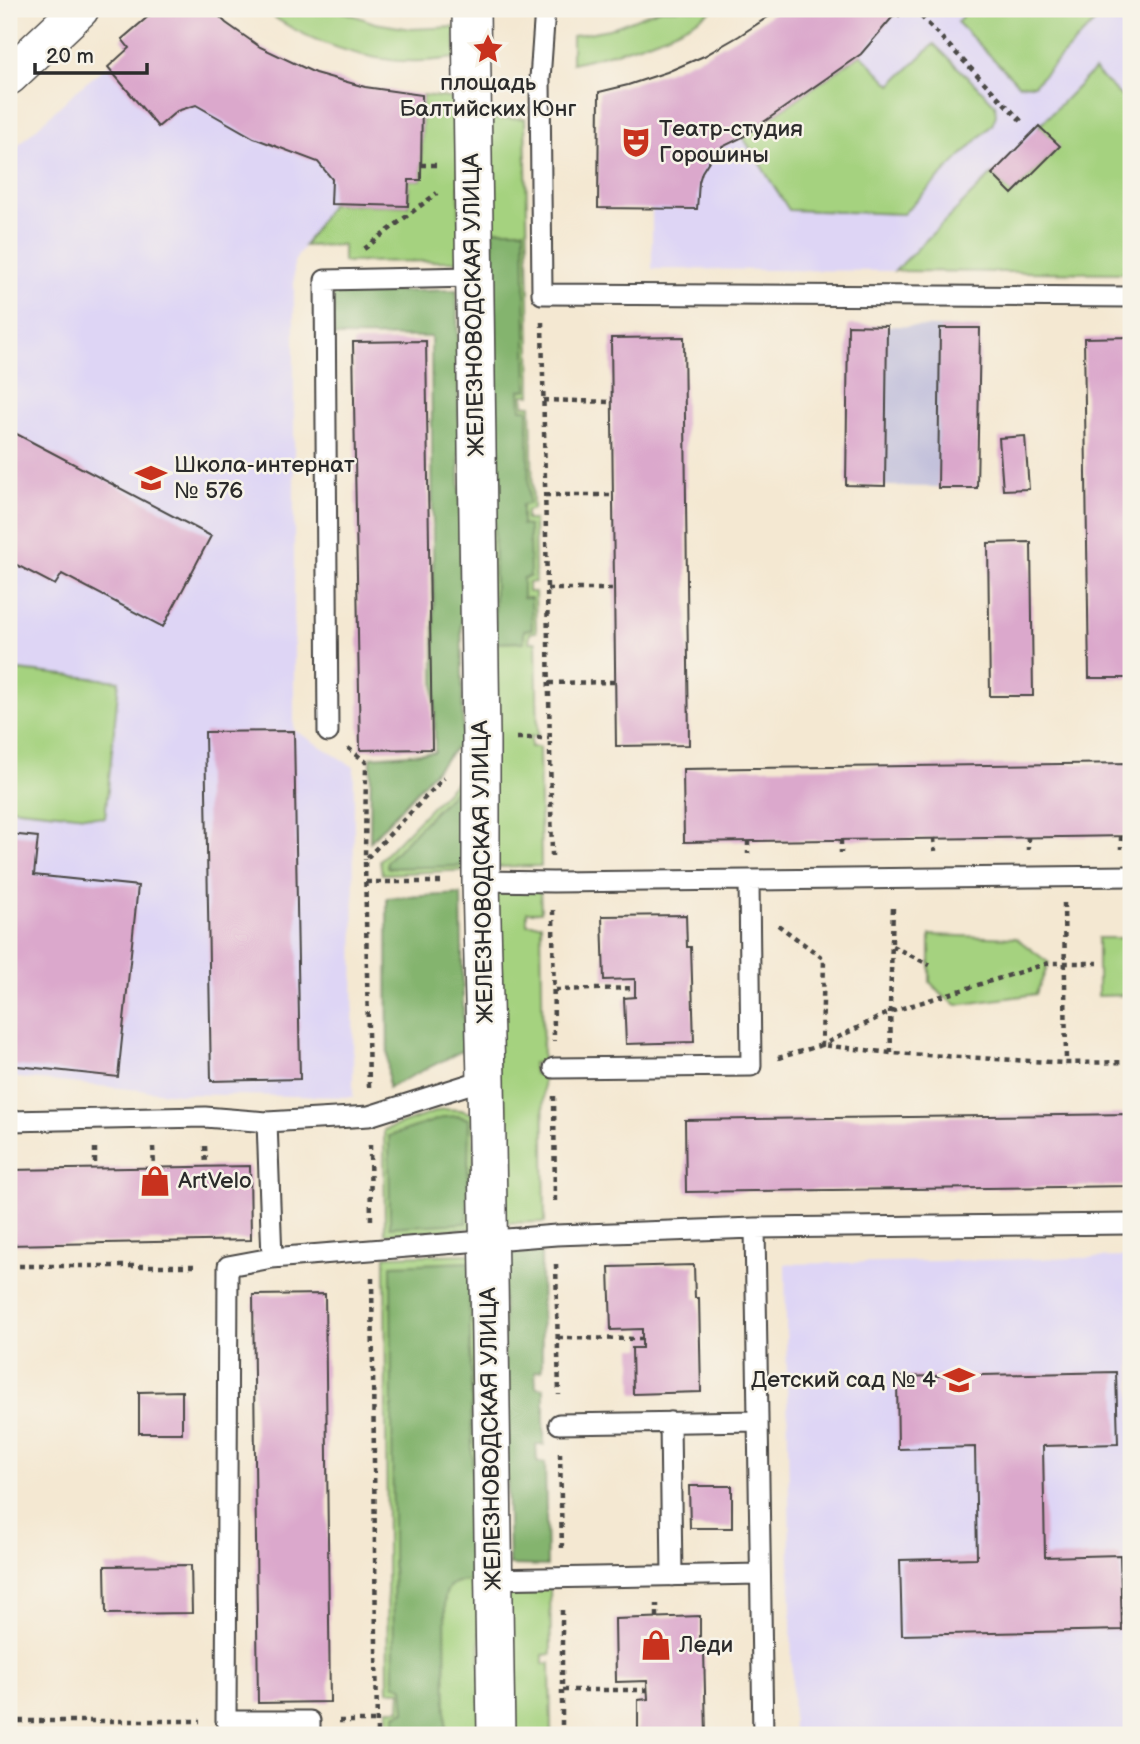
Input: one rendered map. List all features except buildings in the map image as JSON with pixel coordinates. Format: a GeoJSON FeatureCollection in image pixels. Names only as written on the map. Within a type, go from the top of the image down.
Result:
{"type":"FeatureCollection","features":[{"type":"Feature","properties":{"kind":"street"},"geometry":{"type":"LineString","coordinates":[[13,63],[80,9]]}},
{"type":"Feature","properties":{"kind":"street","name":"ЖЕЛЕЗНОВОДСКАЯ УЛИЦА"},"geometry":{"type":"LineString","coordinates":[[471,9],[481,881],[496,1735]]}},
{"type":"Feature","properties":{"kind":"lane"},"geometry":{"type":"LineString","coordinates":[[545,9],[540,79],[542,294],[1131,297]]}},
{"type":"Feature","properties":{"kind":"lane"},"geometry":{"type":"LineString","coordinates":[[328,732],[325,280],[473,277]]}},
{"type":"Feature","properties":{"kind":"lane"},"geometry":{"type":"LineString","coordinates":[[481,881],[1131,876]]}},
{"type":"Feature","properties":{"kind":"lane"},"geometry":{"type":"LineString","coordinates":[[554,1068],[751,1066],[749,880]]}},
{"type":"Feature","properties":{"kind":"lane"},"geometry":{"type":"LineString","coordinates":[[9,1121],[205,1117],[267,1122],[369,1116],[486,1079]]}},
{"type":"Feature","properties":{"kind":"lane"},"geometry":{"type":"LineString","coordinates":[[267,1122],[272,1258]]}},
{"type":"Feature","properties":{"kind":"lane"},"geometry":{"type":"LineString","coordinates":[[310,1728],[226,1720],[228,1266],[272,1258],[555,1235],[755,1228],[1131,1224]]}},
{"type":"Feature","properties":{"kind":"lane"},"geometry":{"type":"LineString","coordinates":[[755,1228],[763,1735]]}},
{"type":"Feature","properties":{"kind":"lane"},"geometry":{"type":"LineString","coordinates":[[559,1424],[758,1421]]}},
{"type":"Feature","properties":{"kind":"lane"},"geometry":{"type":"LineString","coordinates":[[670,1422],[672,1576]]}},
{"type":"Feature","properties":{"kind":"lane"},"geometry":{"type":"LineString","coordinates":[[493,1579],[760,1574]]}},
{"type":"Feature","properties":{"kind":"path"},"geometry":{"type":"LineString","coordinates":[[914,9],[1024,124]]}},
{"type":"Feature","properties":{"kind":"path"},"geometry":{"type":"LineString","coordinates":[[421,165],[472,166]]}},
{"type":"Feature","properties":{"kind":"path"},"geometry":{"type":"LineString","coordinates":[[325,280],[472,166]]}},
{"type":"Feature","properties":{"kind":"path"},"geometry":{"type":"LineString","coordinates":[[542,294],[555,990],[555,1235],[562,1577],[562,1735]]}},
{"type":"Feature","properties":{"kind":"path"},"geometry":{"type":"LineString","coordinates":[[543,400],[612,402]]}},
{"type":"Feature","properties":{"kind":"path"},"geometry":{"type":"LineString","coordinates":[[545,495],[613,495]]}},
{"type":"Feature","properties":{"kind":"path"},"geometry":{"type":"LineString","coordinates":[[547,589],[614,589]]}},
{"type":"Feature","properties":{"kind":"path"},"geometry":{"type":"LineString","coordinates":[[549,683],[615,682]]}},
{"type":"Feature","properties":{"kind":"path"},"geometry":{"type":"LineString","coordinates":[[328,732],[366,762],[365,860]]}},
{"type":"Feature","properties":{"kind":"path"},"geometry":{"type":"LineString","coordinates":[[1063,876],[1066,1063]]}},
{"type":"Feature","properties":{"kind":"path"},"geometry":{"type":"LineString","coordinates":[[891,1053],[894,878]]}},
{"type":"Feature","properties":{"kind":"path"},"geometry":{"type":"LineString","coordinates":[[366,882],[481,881]]}},
{"type":"Feature","properties":{"kind":"path"},"geometry":{"type":"LineString","coordinates":[[749,904],[824,960],[822,1045]]}},
{"type":"Feature","properties":{"kind":"path"},"geometry":{"type":"LineString","coordinates":[[892,946],[930,965]]}},
{"type":"Feature","properties":{"kind":"path"},"geometry":{"type":"LineString","coordinates":[[751,1066],[822,1045],[890,1012],[1049,963],[1098,963]]}},
{"type":"Feature","properties":{"kind":"path"},"geometry":{"type":"LineString","coordinates":[[555,990],[635,988]]}},
{"type":"Feature","properties":{"kind":"path"},"geometry":{"type":"LineString","coordinates":[[822,1045],[891,1053],[1066,1063],[1131,1062]]}},
{"type":"Feature","properties":{"kind":"path"},"geometry":{"type":"LineString","coordinates":[[9,1266],[228,1266]]}},
{"type":"Feature","properties":{"kind":"path"},"geometry":{"type":"LineString","coordinates":[[558,1338],[642,1339]]}},
{"type":"Feature","properties":{"kind":"path"},"geometry":{"type":"LineString","coordinates":[[562,1690],[648,1690]]}},
{"type":"Feature","properties":{"kind":"path"},"geometry":{"type":"LineString","coordinates":[[9,1721],[226,1720]]}},
{"type":"Feature","properties":{"kind":"path"},"geometry":{"type":"LineString","coordinates":[[310,1728],[377,1721]]}},
{"type":"Feature","properties":{"kind":"shaded area","name":"Школа-интернат № 576"},"geometry":{"type":"Polygon","coordinates":[[[157,9],[212,9],[226,23],[260,47],[315,73],[365,87],[422,95],[421,180],[408,206],[331,204],[294,262],[294,730],[354,767],[353,1097],[180,1094],[9,1077],[9,154],[78,89],[129,49],[122,39],[157,9]]]}},
{"type":"Feature","properties":{"kind":"shaded area"},"geometry":{"type":"Polygon","coordinates":[[[780,9],[1131,9],[1131,273],[652,269],[652,209],[598,208],[599,92],[667,72],[704,56],[780,9]]]}},
{"type":"Feature","properties":{"kind":"shaded area"},"geometry":{"type":"Polygon","coordinates":[[[848,325],[980,328],[977,488],[846,485],[848,325]]]}},
{"type":"Feature","properties":{"kind":"shaded area","name":"Детский сад № 4"},"geometry":{"type":"Polygon","coordinates":[[[1131,1257],[1131,1735],[793,1735],[785,1264],[1131,1257]]]}},
{"type":"Feature","properties":{"kind":"green space"},"geometry":{"type":"Polygon","coordinates":[[[263,9],[336,9],[375,23],[411,29],[455,27],[455,58],[402,61],[360,54],[298,31],[263,9]]]}},
{"type":"Feature","properties":{"kind":"green space"},"geometry":{"type":"Polygon","coordinates":[[[661,9],[714,9],[664,36],[572,63],[572,36],[609,29],[661,9]]]}},
{"type":"Feature","properties":{"kind":"green space"},"geometry":{"type":"Polygon","coordinates":[[[967,9],[1107,9],[1034,85],[1018,84],[957,22],[967,9]]]}},
{"type":"Feature","properties":{"kind":"green space"},"geometry":{"type":"Polygon","coordinates":[[[934,44],[995,104],[996,115],[992,125],[903,214],[789,210],[743,137],[861,54],[891,85],[934,44]]]}},
{"type":"Feature","properties":{"kind":"green space"},"geometry":{"type":"Polygon","coordinates":[[[1094,70],[1131,106],[1131,273],[895,271],[992,174],[1012,194],[1059,147],[1039,126],[1094,70]]]}},
{"type":"Feature","properties":{"kind":"green space"},"geometry":{"type":"Polygon","coordinates":[[[422,95],[458,99],[460,261],[343,262],[343,245],[304,246],[331,204],[408,206],[409,180],[421,180],[422,95]]]}},
{"type":"Feature","properties":{"kind":"green space"},"geometry":{"type":"Polygon","coordinates":[[[525,118],[531,395],[523,395],[524,405],[531,405],[533,509],[526,511],[526,520],[534,520],[535,582],[528,583],[528,592],[535,592],[536,632],[530,633],[529,642],[536,642],[538,736],[531,736],[531,747],[539,747],[541,866],[492,867],[486,119],[525,118]]]}},
{"type":"Feature","properties":{"kind":"green space"},"geometry":{"type":"Polygon","coordinates":[[[493,230],[524,230],[527,390],[520,390],[521,409],[528,409],[529,504],[522,505],[522,525],[529,526],[530,577],[523,578],[523,598],[531,598],[532,629],[524,630],[524,642],[495,643],[493,230]]]}},
{"type":"Feature","properties":{"kind":"green space"},"geometry":{"type":"Polygon","coordinates":[[[457,290],[463,740],[370,842],[371,757],[435,752],[431,337],[334,336],[333,293],[457,290]]]}},
{"type":"Feature","properties":{"kind":"green space"},"geometry":{"type":"Polygon","coordinates":[[[9,669],[119,681],[105,818],[9,808],[9,669]]]}},
{"type":"Feature","properties":{"kind":"green space"},"geometry":{"type":"Polygon","coordinates":[[[470,767],[469,870],[382,874],[380,860],[470,767]]]}},
{"type":"Feature","properties":{"kind":"green space"},"geometry":{"type":"Polygon","coordinates":[[[467,778],[465,866],[387,868],[387,861],[467,778]]]}},
{"type":"Feature","properties":{"kind":"green space"},"geometry":{"type":"Polygon","coordinates":[[[540,890],[541,912],[527,912],[527,924],[541,924],[543,1063],[533,1063],[534,1074],[543,1074],[545,1222],[499,1223],[494,891],[540,890]]]}},
{"type":"Feature","properties":{"kind":"green space"},"geometry":{"type":"Polygon","coordinates":[[[461,894],[464,1050],[388,1088],[387,898],[461,894]]]}},
{"type":"Feature","properties":{"kind":"green space"},"geometry":{"type":"Polygon","coordinates":[[[930,935],[1016,938],[1049,963],[1036,994],[957,1005],[943,996],[930,982],[930,935]]]}},
{"type":"Feature","properties":{"kind":"green space"},"geometry":{"type":"Polygon","coordinates":[[[1098,938],[1131,938],[1131,995],[1098,996],[1098,938]]]}},
{"type":"Feature","properties":{"kind":"green space"},"geometry":{"type":"Polygon","coordinates":[[[443,1109],[473,1114],[475,1228],[385,1234],[384,1130],[443,1109]]]}},
{"type":"Feature","properties":{"kind":"green space"},"geometry":{"type":"Polygon","coordinates":[[[445,1117],[469,1119],[467,1223],[390,1227],[389,1136],[445,1117]]]}},
{"type":"Feature","properties":{"kind":"green space"},"geometry":{"type":"Polygon","coordinates":[[[502,1253],[541,1253],[542,1370],[535,1371],[536,1387],[544,1388],[544,1445],[536,1445],[537,1462],[545,1463],[547,1566],[509,1565],[502,1253]]]}},
{"type":"Feature","properties":{"kind":"green space"},"geometry":{"type":"Polygon","coordinates":[[[475,1254],[481,1735],[388,1735],[388,1709],[400,1709],[401,1691],[388,1691],[385,1256],[475,1254]]]}},
{"type":"Feature","properties":{"kind":"green space"},"geometry":{"type":"Polygon","coordinates":[[[469,1262],[474,1581],[452,1584],[445,1597],[446,1735],[395,1735],[395,1715],[405,1711],[403,1687],[394,1684],[391,1265],[469,1262]]]}},
{"type":"Feature","properties":{"kind":"green space"},"geometry":{"type":"Polygon","coordinates":[[[550,1586],[551,1654],[543,1655],[543,1664],[550,1663],[551,1735],[507,1735],[505,1587],[550,1586]]]}},
{"type":"Feature","properties":{"kind":"place","name":"площадь Балтийских Юнг"},"geometry":{"type":"Point","coordinates":[488,49]}},
{"type":"Feature","properties":{"kind":"place","name":"Театр-студия Горошины"},"geometry":{"type":"Point","coordinates":[636,142]}},
{"type":"Feature","properties":{"kind":"place","name":"Школа-интернат № 576"},"geometry":{"type":"Point","coordinates":[151,478]}},
{"type":"Feature","properties":{"kind":"place","name":"ArtVelo"},"geometry":{"type":"Point","coordinates":[155,1181]}},
{"type":"Feature","properties":{"kind":"place","name":"Детский сад № 4"},"geometry":{"type":"Point","coordinates":[959,1380]}},
{"type":"Feature","properties":{"kind":"place","name":"Леди"},"geometry":{"type":"Point","coordinates":[656,1645]}}]}
